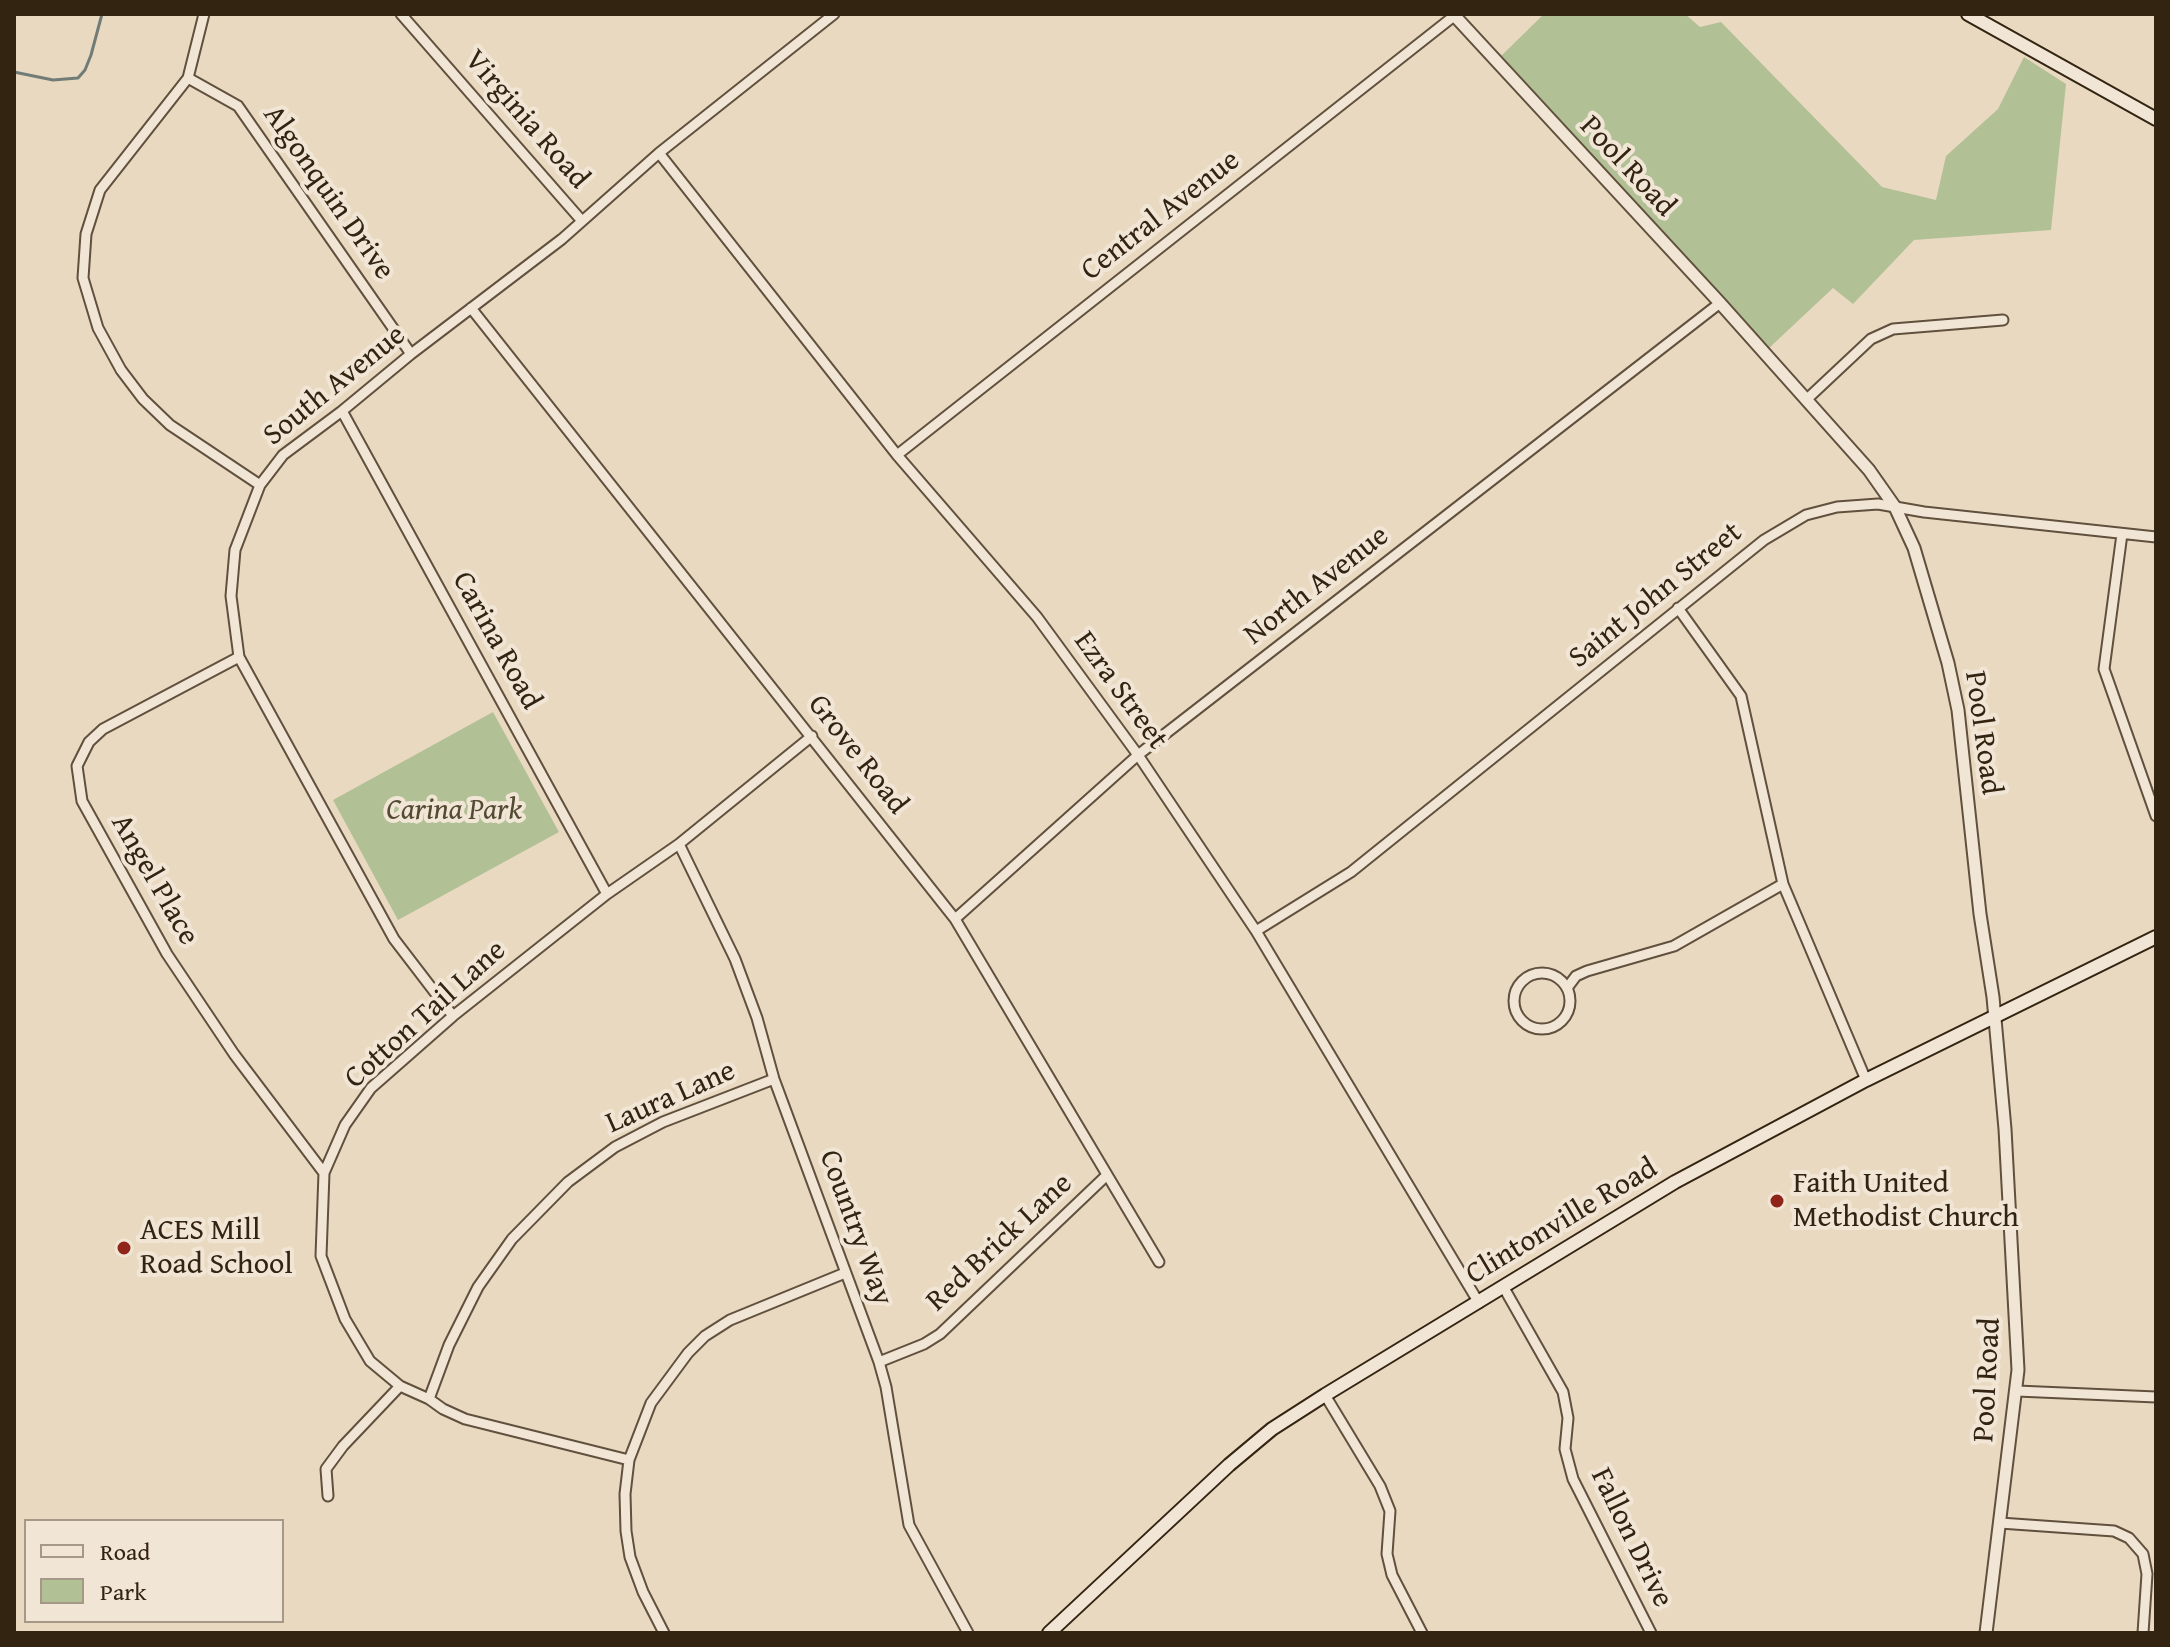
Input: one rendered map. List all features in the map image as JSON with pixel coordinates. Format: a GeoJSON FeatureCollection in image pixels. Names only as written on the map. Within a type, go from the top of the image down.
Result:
{"type":"FeatureCollection","features":[{"type":"Feature","properties":{"kind":"main road"},"geometry":{"type":"LineString","coordinates":[[1968,14],[2156,119]]}},
{"type":"Feature","properties":{"kind":"main road","name":"Clintonville Road"},"geometry":{"type":"LineString","coordinates":[[1049,1633],[1229,1465],[1272,1429],[1325,1395],[1675,1182],[1866,1080],[2156,937]]}},
{"type":"Feature","properties":{"kind":"street"},"geometry":{"type":"LineString","coordinates":[[204,14],[188,78],[100,190],[86,234],[83,278],[98,328],[121,370],[143,399],[170,425],[260,485]]}},
{"type":"Feature","properties":{"kind":"street","name":"Virginia Road"},"geometry":{"type":"LineString","coordinates":[[401,14],[582,221]]}},
{"type":"Feature","properties":{"kind":"street","name":"South Avenue"},"geometry":{"type":"LineString","coordinates":[[453,1016],[394,939],[239,657],[231,596],[235,550],[260,485],[283,455],[582,221],[659,153],[834,14]]}},
{"type":"Feature","properties":{"kind":"street","name":"Pool Road"},"geometry":{"type":"LineString","coordinates":[[1454,15],[1720,303],[1869,470],[1895,507],[1914,548],[1954,689],[1995,1016],[2017,1318],[2017,1391],[1986,1633]]}},
{"type":"Feature","properties":{"kind":"street","name":"Central Avenue"},"geometry":{"type":"LineString","coordinates":[[897,455],[1454,15]]}},
{"type":"Feature","properties":{"kind":"street","name":"Algonquin Drive"},"geometry":{"type":"LineString","coordinates":[[188,78],[238,106],[411,354]]}},
{"type":"Feature","properties":{"kind":"street","name":"Ezra Street"},"geometry":{"type":"LineString","coordinates":[[659,153],[897,455],[1037,617],[1138,755],[1256,931],[1479,1303]]}},
{"type":"Feature","properties":{"kind":"street","name":"North Avenue"},"geometry":{"type":"LineString","coordinates":[[955,919],[1138,755],[1720,303]]}},
{"type":"Feature","properties":{"kind":"street","name":"Grove Road"},"geometry":{"type":"LineString","coordinates":[[471,308],[955,919],[1159,1262]]}},
{"type":"Feature","properties":{"kind":"street"},"geometry":{"type":"LineString","coordinates":[[1806,400],[1871,339],[1893,329],[2003,320]]}},
{"type":"Feature","properties":{"kind":"street","name":"Carina Road"},"geometry":{"type":"LineString","coordinates":[[342,411],[607,894]]}},
{"type":"Feature","properties":{"kind":"street","name":"Saint John Street"},"geometry":{"type":"LineString","coordinates":[[1256,931],[1351,872],[1678,608],[1791,522],[1820,511],[1876,504],[2156,537]]}},
{"type":"Feature","properties":{"kind":"street"},"geometry":{"type":"LineString","coordinates":[[2122,534],[2104,669],[2156,816]]}},
{"type":"Feature","properties":{"kind":"street"},"geometry":{"type":"LineString","coordinates":[[1678,608],[1741,696],[1783,884],[1866,1080]]}},
{"type":"Feature","properties":{"kind":"street","name":"Angel Place"},"geometry":{"type":"LineString","coordinates":[[239,657],[103,729],[89,742],[77,766],[82,801],[167,954],[234,1054],[324,1173]]}},
{"type":"Feature","properties":{"kind":"street","name":"Cotton Tail Lane"},"geometry":{"type":"LineString","coordinates":[[629,1460],[465,1419],[400,1386],[370,1361],[345,1319],[321,1256],[324,1173],[345,1125],[371,1088],[453,1016],[607,894],[679,844],[812,736]]}},
{"type":"Feature","properties":{"kind":"street","name":"Country Way"},"geometry":{"type":"LineString","coordinates":[[679,844],[735,959],[757,1018],[774,1079],[879,1362],[909,1525],[968,1633]]}},
{"type":"Feature","properties":{"kind":"street"},"geometry":{"type":"LineString","coordinates":[[1567,988],[1576,976],[1587,971],[1674,946],[1783,884]]}},
{"type":"Feature","properties":{"kind":"street"},"geometry":{"type":"LineString","coordinates":[[1551,974],[1567,988],[1570,997],[1567,1014],[1554,1026],[1536,1029],[1516,1013],[1515,990],[1530,975],[1551,974]]}},
{"type":"Feature","properties":{"kind":"street","name":"Laura Lane"},"geometry":{"type":"LineString","coordinates":[[429,1399],[449,1345],[478,1287],[512,1239],[568,1182],[615,1147],[663,1122],[774,1079]]}},
{"type":"Feature","properties":{"kind":"street","name":"Red Brick Lane"},"geometry":{"type":"LineString","coordinates":[[879,1362],[924,1344],[940,1334],[1107,1175]]}},
{"type":"Feature","properties":{"kind":"street"},"geometry":{"type":"LineString","coordinates":[[664,1633],[643,1592],[630,1557],[625,1494],[629,1460],[651,1403],[669,1375],[705,1336],[747,1311],[845,1273]]}},
{"type":"Feature","properties":{"kind":"street","name":"Fallon Drive"},"geometry":{"type":"LineString","coordinates":[[1504,1288],[1563,1392],[1568,1418],[1565,1449],[1573,1479],[1651,1633]]}},
{"type":"Feature","properties":{"kind":"street"},"geometry":{"type":"LineString","coordinates":[[328,1496],[326,1469],[343,1446],[400,1386]]}},
{"type":"Feature","properties":{"kind":"street"},"geometry":{"type":"LineString","coordinates":[[2017,1391],[2156,1397]]}},
{"type":"Feature","properties":{"kind":"street"},"geometry":{"type":"LineString","coordinates":[[1325,1395],[1380,1486],[1390,1511],[1387,1554],[1392,1575],[1422,1633]]}},
{"type":"Feature","properties":{"kind":"street"},"geometry":{"type":"LineString","coordinates":[[2000,1523],[2114,1531],[2129,1538],[2143,1554],[2147,1574],[2143,1633]]}},
{"type":"Feature","properties":{"kind":"green space"},"geometry":{"type":"Polygon","coordinates":[[[1544,14],[1685,14],[1700,27],[1721,22],[1882,187],[1936,200],[1946,156],[1998,109],[2024,57],[2066,84],[2051,230],[1914,240],[1853,304],[1833,288],[1768,349],[1501,56],[1544,14]]]}},
{"type":"Feature","properties":{"kind":"green space","name":"Carina Park"},"geometry":{"type":"Polygon","coordinates":[[[493,712],[559,832],[398,920],[333,800],[493,712]]]}},
{"type":"Feature","properties":{"kind":"waterway"},"geometry":{"type":"LineString","coordinates":[[14,72],[53,80],[78,78],[91,55],[102,14]]}},
{"type":"Feature","properties":{"kind":"place","name":"Faith United Methodist Church"},"geometry":{"type":"Point","coordinates":[1777,1201]}},
{"type":"Feature","properties":{"kind":"place","name":"ACES Mill Road School"},"geometry":{"type":"Point","coordinates":[124,1248]}}]}
